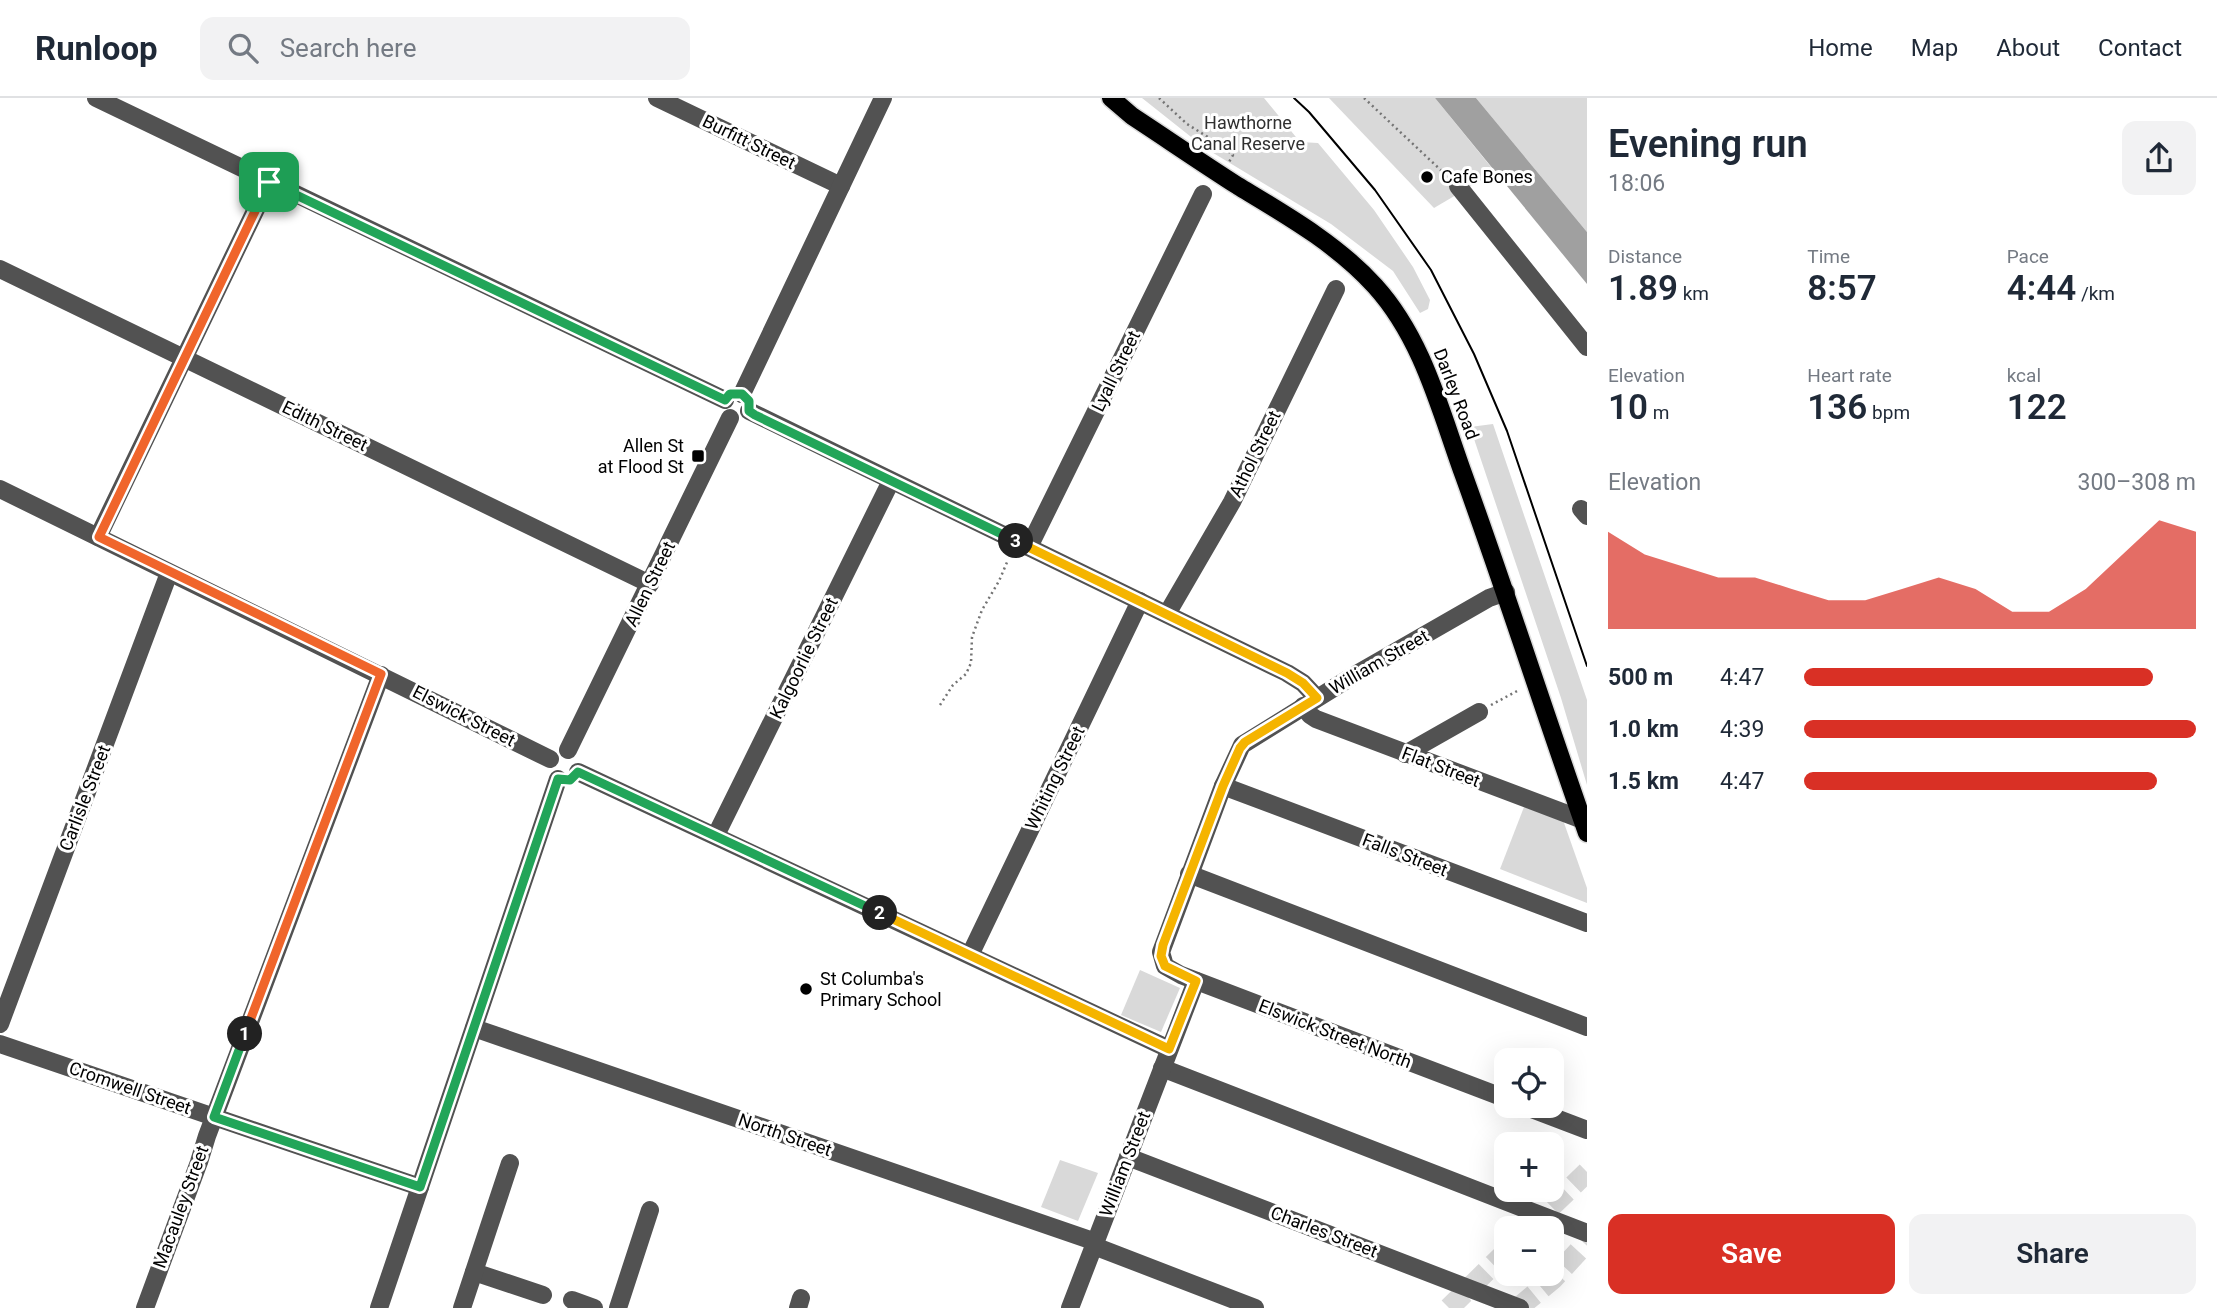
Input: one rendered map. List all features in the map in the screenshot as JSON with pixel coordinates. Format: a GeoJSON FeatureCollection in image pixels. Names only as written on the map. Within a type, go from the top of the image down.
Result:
{"type":"FeatureCollection","features":[{"type":"Feature","properties":{"kind":"main road","name":"Darley Road"},"geometry":{"type":"LineString","coordinates":[[1111,98],[1132,116],[1339,252],[1384,297],[1405,326],[1440,403],[1585,827]]}},
{"type":"Feature","properties":{"kind":"street"},"geometry":{"type":"LineString","coordinates":[[96,98],[269,182],[733,397],[749,401],[749,411],[739,420],[730,418],[724,412],[733,397],[841,186],[883,98]]}},
{"type":"Feature","properties":{"kind":"street","name":"Burfitt Street"},"geometry":{"type":"LineString","coordinates":[[657,98],[841,186]]}},
{"type":"Feature","properties":{"kind":"street"},"geometry":{"type":"LineString","coordinates":[[99,537],[269,182]]}},
{"type":"Feature","properties":{"kind":"street"},"geometry":{"type":"LineString","coordinates":[[1458,186],[1587,347]]}},
{"type":"Feature","properties":{"kind":"street","name":"Lyall Street"},"geometry":{"type":"LineString","coordinates":[[1029,547],[1203,194]]}},
{"type":"Feature","properties":{"kind":"street","name":"Edith Street"},"geometry":{"type":"LineString","coordinates":[[0,269],[650,584]]}},
{"type":"Feature","properties":{"kind":"street","name":"Athol Street"},"geometry":{"type":"LineString","coordinates":[[1167,614],[1232,502],[1336,289]]}},
{"type":"Feature","properties":{"kind":"street","name":"Flat Street"},"geometry":{"type":"LineString","coordinates":[[749,411],[1287,673],[1303,683],[1310,702],[1310,715],[1316,719],[1585,827]]}},
{"type":"Feature","properties":{"kind":"street","name":"Allen Street"},"geometry":{"type":"LineString","coordinates":[[569,750],[730,418]]}},
{"type":"Feature","properties":{"kind":"street","name":"Kalgoorlie Street"},"geometry":{"type":"LineString","coordinates":[[716,835],[891,481]]}},
{"type":"Feature","properties":{"kind":"street","name":"Elswick Street"},"geometry":{"type":"LineString","coordinates":[[0,489],[550,759]]}},
{"type":"Feature","properties":{"kind":"street","name":"Carlisle Street"},"geometry":{"type":"LineString","coordinates":[[0,1024],[169,573]]}},
{"type":"Feature","properties":{"kind":"street","name":"William Street"},"geometry":{"type":"LineString","coordinates":[[1165,966],[1161,956],[1163,945],[1223,786],[1245,742],[1489,598],[1506,592]]}},
{"type":"Feature","properties":{"kind":"street","name":"Whiting Street"},"geometry":{"type":"LineString","coordinates":[[970,955],[1140,601]]}},
{"type":"Feature","properties":{"kind":"street","name":"Macauley Street"},"geometry":{"type":"LineString","coordinates":[[145,1308],[381,674]]}},
{"type":"Feature","properties":{"kind":"street"},"geometry":{"type":"LineString","coordinates":[[1405,754],[1479,712]]}},
{"type":"Feature","properties":{"kind":"street"},"geometry":{"type":"LineString","coordinates":[[569,750],[577,757],[578,772],[570,780],[558,779],[551,773],[550,759],[558,751],[569,750]]}},
{"type":"Feature","properties":{"kind":"street"},"geometry":{"type":"LineString","coordinates":[[578,772],[1169,1049]]}},
{"type":"Feature","properties":{"kind":"street"},"geometry":{"type":"LineString","coordinates":[[379,1308],[558,779]]}},
{"type":"Feature","properties":{"kind":"street","name":"Falls Street"},"geometry":{"type":"LineString","coordinates":[[1223,786],[1587,923]]}},
{"type":"Feature","properties":{"kind":"street"},"geometry":{"type":"LineString","coordinates":[[1189,874],[1587,1027]]}},
{"type":"Feature","properties":{"kind":"street","name":"Elswick Street North"},"geometry":{"type":"LineString","coordinates":[[1165,966],[1196,981],[1494,1095]]}},
{"type":"Feature","properties":{"kind":"street","name":"William Street"},"geometry":{"type":"LineString","coordinates":[[1069,1308],[1196,981]]}},
{"type":"Feature","properties":{"kind":"street","name":"North Street"},"geometry":{"type":"LineString","coordinates":[[474,1028],[1095,1244],[1255,1308]]}},
{"type":"Feature","properties":{"kind":"street","name":"Cromwell Street"},"geometry":{"type":"LineString","coordinates":[[0,1044],[420,1187]]}},
{"type":"Feature","properties":{"kind":"street"},"geometry":{"type":"LineString","coordinates":[[1162,1068],[1587,1233]]}},
{"type":"Feature","properties":{"kind":"street"},"geometry":{"type":"LineString","coordinates":[[1556,1118],[1587,1130]]}},
{"type":"Feature","properties":{"kind":"street","name":"Charles Street"},"geometry":{"type":"LineString","coordinates":[[1128,1157],[1520,1308]]}},
{"type":"Feature","properties":{"kind":"street"},"geometry":{"type":"LineString","coordinates":[[462,1308],[510,1163]]}},
{"type":"Feature","properties":{"kind":"street"},"geometry":{"type":"LineString","coordinates":[[618,1308],[650,1210]]}},
{"type":"Feature","properties":{"kind":"street"},"geometry":{"type":"LineString","coordinates":[[474,1272],[543,1294]]}},
{"type":"Feature","properties":{"kind":"street"},"geometry":{"type":"LineString","coordinates":[[572,1300],[594,1308]]}},
{"type":"Feature","properties":{"kind":"path"},"geometry":{"type":"LineString","coordinates":[[1159,98],[1187,124],[1233,155]]}},
{"type":"Feature","properties":{"kind":"path"},"geometry":{"type":"LineString","coordinates":[[1364,98],[1458,186]]}},
{"type":"Feature","properties":{"kind":"path"},"geometry":{"type":"LineString","coordinates":[[940,705],[953,685],[966,674],[971,663],[972,637],[982,610],[1008,560]]}},
{"type":"Feature","properties":{"kind":"path"},"geometry":{"type":"LineString","coordinates":[[1479,712],[1519,690]]}},
{"type":"Feature","properties":{"kind":"green space","name":"Hawthorne Canal Reserve"},"geometry":{"type":"Polygon","coordinates":[[[1142,98],[1264,98],[1300,142],[1318,143],[1374,210],[1413,267],[1430,300],[1428,309],[1420,313],[1393,271],[1331,224],[1205,148],[1142,98]]]}},
{"type":"Feature","properties":{"kind":"green space"},"geometry":{"type":"Polygon","coordinates":[[[1329,98],[1435,98],[1495,172],[1434,208],[1329,98]]]}},
{"type":"Feature","properties":{"kind":"green space"},"geometry":{"type":"Polygon","coordinates":[[[1476,98],[1587,98],[1587,232],[1476,98]]]}},
{"type":"Feature","properties":{"kind":"green space"},"geometry":{"type":"Polygon","coordinates":[[[1493,424],[1587,700],[1587,785],[1561,698],[1470,427],[1493,424]]]}},
{"type":"Feature","properties":{"kind":"green space"},"geometry":{"type":"Polygon","coordinates":[[[1524,807],[1563,820],[1587,888],[1587,903],[1500,869],[1524,807]]]}},
{"type":"Feature","properties":{"kind":"green space"},"geometry":{"type":"Polygon","coordinates":[[[1140,970],[1180,988],[1161,1032],[1121,1015],[1140,970]]]}},
{"type":"Feature","properties":{"kind":"green space"},"geometry":{"type":"Polygon","coordinates":[[[1060,1160],[1098,1173],[1078,1221],[1041,1207],[1060,1160]]]}},
{"type":"Feature","properties":{"kind":"shaded area"},"geometry":{"type":"Polygon","coordinates":[[[1435,98],[1476,98],[1587,232],[1587,284],[1435,98]]]}},
{"type":"Feature","properties":{"kind":"tunnel"},"geometry":{"type":"LineString","coordinates":[[1541,1216],[1587,1172]]}},
{"type":"Feature","properties":{"kind":"tunnel"},"geometry":{"type":"LineString","coordinates":[[1518,1308],[1553,1279],[1587,1242]]}},
{"type":"Feature","properties":{"kind":"tunnel"},"geometry":{"type":"LineString","coordinates":[[1449,1308],[1494,1264]]}},
{"type":"Feature","properties":{"kind":"tram line"},"geometry":{"type":"LineString","coordinates":[[1294,98],[1375,190],[1431,270],[1474,354],[1507,431],[1587,666]]}},
{"type":"Feature","properties":{"kind":"place","name":"Cafe Bones"},"geometry":{"type":"Point","coordinates":[1427,177]}},
{"type":"Feature","properties":{"kind":"place","name":"Allen St at Flood St"},"geometry":{"type":"Point","coordinates":[698,456]}},
{"type":"Feature","properties":{"kind":"place","name":"St Columba's Primary School"},"geometry":{"type":"Point","coordinates":[806,989]}},
{"type":"Feature","properties":{"kind":"route"},"geometry":{"type":"LineString","coordinates":[[269,182],[725,400],[730,394],[742,394],[749,401],[749,411],[755,415],[1287,673],[1309,688],[1317,698],[1242,744],[1223,786],[1161,952],[1169,970],[1196,981],[1169,1049],[578,772],[570,780],[558,779],[420,1187],[214,1117],[381,674],[99,537],[269,182]]}}]}
